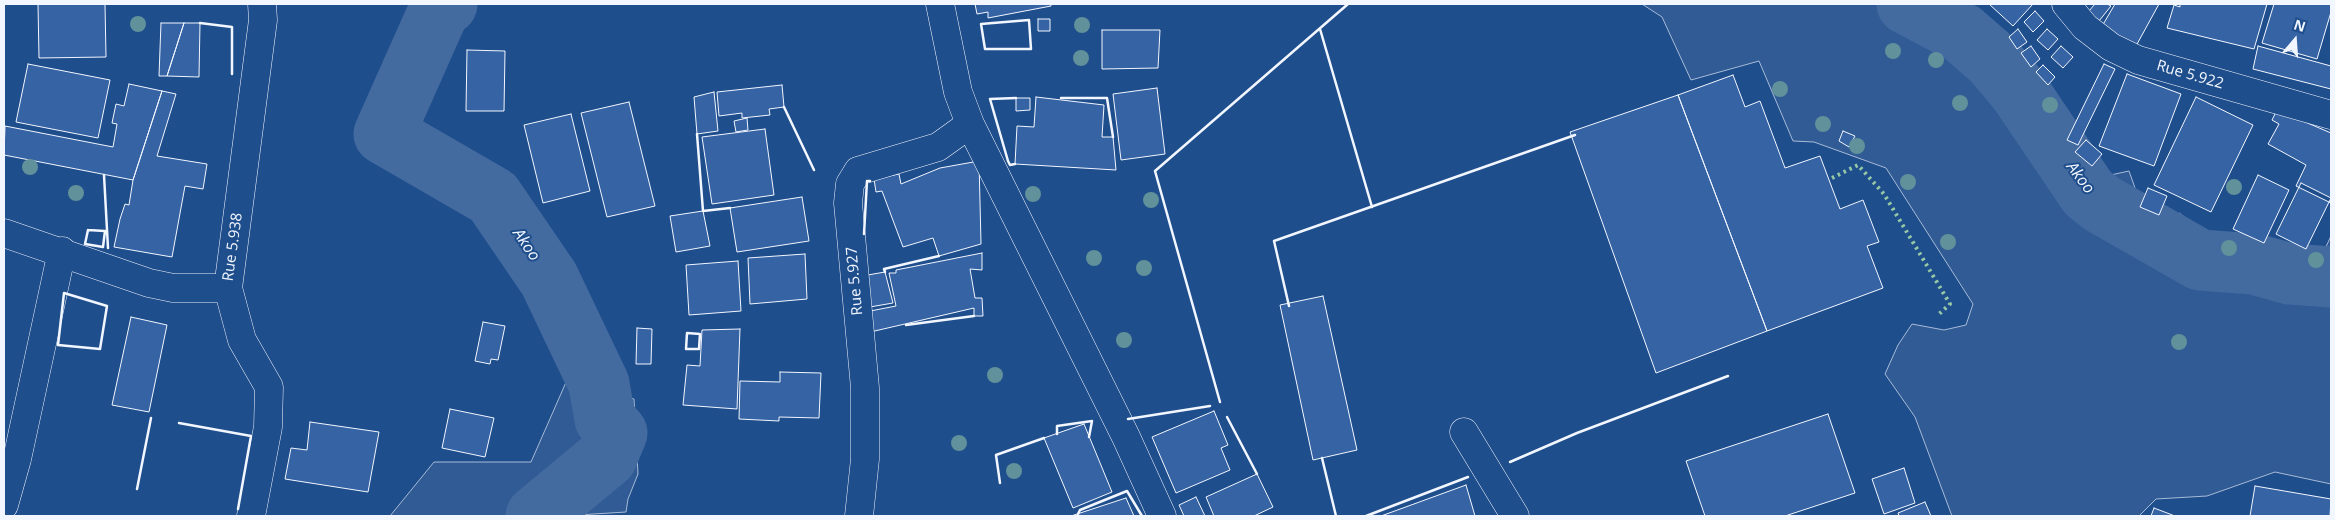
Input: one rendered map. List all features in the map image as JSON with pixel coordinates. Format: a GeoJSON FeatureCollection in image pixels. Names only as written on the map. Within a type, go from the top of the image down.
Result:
{"type":"FeatureCollection","features":[{"type":"Feature","properties":{"kind":"street","name":"Rue 5.938"},"geometry":{"type":"LineString","coordinates":[[4,233],[149,284],[173,288],[228,288],[263,20],[262,4]]}},
{"type":"Feature","properties":{"kind":"street"},"geometry":{"type":"LineString","coordinates":[[940,4],[958,92],[970,124],[1126,437],[1162,516]]}},
{"type":"Feature","properties":{"kind":"street","name":"Rue 5.922"},"geometry":{"type":"LineString","coordinates":[[2066,4],[2085,27],[2111,47],[2138,60],[2331,116]]}},
{"type":"Feature","properties":{"kind":"street","name":"Rue 5.927"},"geometry":{"type":"LineString","coordinates":[[859,516],[865,459],[865,388],[848,204],[850,184],[858,171],[938,147],[970,124]]}},
{"type":"Feature","properties":{"kind":"street"},"geometry":{"type":"LineString","coordinates":[[4,506],[18,459],[62,252]]}},
{"type":"Feature","properties":{"kind":"street"},"geometry":{"type":"LineString","coordinates":[[228,288],[242,340],[269,387],[268,427],[250,516]]}},
{"type":"Feature","properties":{"kind":"street"},"geometry":{"type":"LineString","coordinates":[[1464,432],[1515,516]]}},
{"type":"Feature","properties":{"kind":"shaded area"},"geometry":{"type":"Polygon","coordinates":[[[1642,4],[1947,4],[2000,45],[2064,125],[2062,131],[2106,176],[2129,171],[2135,188],[2132,199],[2143,214],[2163,227],[2179,213],[2200,228],[2196,249],[2299,269],[2316,268],[2331,236],[2331,484],[2275,472],[2207,496],[2156,499],[2139,516],[1952,516],[1915,417],[1885,374],[1898,345],[1912,324],[1944,330],[1966,325],[1973,304],[1886,168],[1814,142],[1793,141],[1759,61],[1691,80],[1662,17],[1642,4]]]}},
{"type":"Feature","properties":{"kind":"shaded area"},"geometry":{"type":"Polygon","coordinates":[[[567,380],[634,399],[638,474],[628,499],[626,512],[561,516],[390,516],[434,462],[531,462],[567,380]]]}},
{"type":"Feature","properties":{"kind":"building"},"geometry":{"type":"Polygon","coordinates":[[[38,4],[105,4],[106,57],[39,58],[38,4]]]}},
{"type":"Feature","properties":{"kind":"building"},"geometry":{"type":"Polygon","coordinates":[[[975,4],[1051,4],[1051,6],[988,18],[988,12],[977,14],[975,4]]]}},
{"type":"Feature","properties":{"kind":"building"},"geometry":{"type":"Polygon","coordinates":[[[1989,4],[2033,4],[2013,26],[1989,4]]]}},
{"type":"Feature","properties":{"kind":"building"},"geometry":{"type":"Polygon","coordinates":[[[2095,4],[2111,6],[2099,21],[2088,12],[2095,4]]]}},
{"type":"Feature","properties":{"kind":"building"},"geometry":{"type":"Polygon","coordinates":[[[2115,4],[2159,4],[2136,46],[2101,28],[2115,4]]]}},
{"type":"Feature","properties":{"kind":"building"},"geometry":{"type":"Polygon","coordinates":[[[2180,4],[2267,4],[2254,49],[2167,28],[2174,5],[2180,7],[2180,4]]]}},
{"type":"Feature","properties":{"kind":"building"},"geometry":{"type":"Polygon","coordinates":[[[2274,4],[2331,4],[2331,12],[2317,59],[2262,43],[2274,4]]]}},
{"type":"Feature","properties":{"kind":"building"},"geometry":{"type":"Polygon","coordinates":[[[2035,11],[2044,21],[2033,32],[2024,22],[2035,11]]]}},
{"type":"Feature","properties":{"kind":"building"},"geometry":{"type":"Polygon","coordinates":[[[1038,19],[1050,19],[1050,31],[1038,31],[1038,19]]]}},
{"type":"Feature","properties":{"kind":"building"},"geometry":{"type":"Polygon","coordinates":[[[161,23],[184,23],[167,76],[159,76],[161,23]]]}},
{"type":"Feature","properties":{"kind":"building"},"geometry":{"type":"Polygon","coordinates":[[[184,23],[200,23],[199,77],[167,76],[184,23]]]}},
{"type":"Feature","properties":{"kind":"building"},"geometry":{"type":"Polygon","coordinates":[[[2018,29],[2027,42],[2017,49],[2009,37],[2018,29]]]}},
{"type":"Feature","properties":{"kind":"building"},"geometry":{"type":"Polygon","coordinates":[[[2047,29],[2058,39],[2048,50],[2037,40],[2047,29]]]}},
{"type":"Feature","properties":{"kind":"building"},"geometry":{"type":"Polygon","coordinates":[[[1102,30],[1160,30],[1158,68],[1102,69],[1102,30]]]}},
{"type":"Feature","properties":{"kind":"building"},"geometry":{"type":"Polygon","coordinates":[[[2031,46],[2040,59],[2031,67],[2021,53],[2031,46]]]}},
{"type":"Feature","properties":{"kind":"building"},"geometry":{"type":"Polygon","coordinates":[[[2061,46],[2073,57],[2063,68],[2051,57],[2061,46]]]}},
{"type":"Feature","properties":{"kind":"building"},"geometry":{"type":"Polygon","coordinates":[[[2258,46],[2331,66],[2331,89],[2253,69],[2258,46]]]}},
{"type":"Feature","properties":{"kind":"building"},"geometry":{"type":"Polygon","coordinates":[[[467,50],[505,51],[504,111],[466,111],[467,50]]]}},
{"type":"Feature","properties":{"kind":"building"},"geometry":{"type":"Polygon","coordinates":[[[28,64],[110,80],[98,138],[16,122],[28,64]]]}},
{"type":"Feature","properties":{"kind":"building"},"geometry":{"type":"Polygon","coordinates":[[[2104,64],[2115,69],[2078,145],[2067,140],[2104,64]]]}},
{"type":"Feature","properties":{"kind":"building"},"geometry":{"type":"Polygon","coordinates":[[[2043,65],[2055,77],[2048,85],[2036,72],[2043,65]]]}},
{"type":"Feature","properties":{"kind":"building"},"geometry":{"type":"Polygon","coordinates":[[[2127,74],[2181,94],[2154,166],[2099,146],[2127,74]]]}},
{"type":"Feature","properties":{"kind":"building"},"geometry":{"type":"Polygon","coordinates":[[[1733,75],[1745,107],[1760,101],[1785,168],[1820,156],[1840,209],[1863,200],[1879,242],[1867,246],[1883,288],[1767,331],[1678,95],[1733,75]]]}},
{"type":"Feature","properties":{"kind":"building"},"geometry":{"type":"Polygon","coordinates":[[[129,84],[162,91],[133,180],[4,155],[5,126],[113,147],[117,124],[112,123],[116,104],[124,106],[129,84]]]}},
{"type":"Feature","properties":{"kind":"building"},"geometry":{"type":"Polygon","coordinates":[[[782,85],[784,107],[769,109],[770,115],[742,118],[742,113],[719,116],[717,92],[782,85]]]}},
{"type":"Feature","properties":{"kind":"building"},"geometry":{"type":"Polygon","coordinates":[[[1157,88],[1165,154],[1121,160],[1113,94],[1157,88]]]}},
{"type":"Feature","properties":{"kind":"building"},"geometry":{"type":"Polygon","coordinates":[[[162,91],[176,94],[157,156],[207,164],[203,189],[185,186],[172,257],[114,247],[120,219],[125,204],[129,205],[133,180],[162,91]]]}},
{"type":"Feature","properties":{"kind":"building"},"geometry":{"type":"Polygon","coordinates":[[[714,92],[718,131],[697,134],[694,97],[714,92]]]}},
{"type":"Feature","properties":{"kind":"building"},"geometry":{"type":"Polygon","coordinates":[[[1678,95],[1767,331],[1656,373],[1570,132],[1678,95]]]}},
{"type":"Feature","properties":{"kind":"building"},"geometry":{"type":"Polygon","coordinates":[[[1036,97],[1104,105],[1102,137],[1113,137],[1116,170],[1015,164],[1017,126],[1034,127],[1036,97]]]}},
{"type":"Feature","properties":{"kind":"building"},"geometry":{"type":"Polygon","coordinates":[[[2196,97],[2253,125],[2211,212],[2154,185],[2196,97]]]}},
{"type":"Feature","properties":{"kind":"building"},"geometry":{"type":"Polygon","coordinates":[[[1016,98],[1030,98],[1030,110],[1016,111],[1016,98]]]}},
{"type":"Feature","properties":{"kind":"building"},"geometry":{"type":"Polygon","coordinates":[[[629,102],[655,206],[607,217],[581,113],[629,102]]]}},
{"type":"Feature","properties":{"kind":"building"},"geometry":{"type":"Polygon","coordinates":[[[2277,110],[2331,133],[2331,203],[2296,186],[2306,165],[2268,144],[2279,124],[2272,120],[2277,110]]]}},
{"type":"Feature","properties":{"kind":"building"},"geometry":{"type":"Polygon","coordinates":[[[571,114],[590,191],[543,203],[524,125],[571,114]]]}},
{"type":"Feature","properties":{"kind":"building"},"geometry":{"type":"Polygon","coordinates":[[[747,118],[748,130],[736,132],[734,121],[747,118]]]}},
{"type":"Feature","properties":{"kind":"building"},"geometry":{"type":"Polygon","coordinates":[[[765,129],[774,195],[712,204],[702,137],[765,129]]]}},
{"type":"Feature","properties":{"kind":"building"},"geometry":{"type":"Polygon","coordinates":[[[1843,131],[1855,136],[1849,147],[1839,141],[1843,131]]]}},
{"type":"Feature","properties":{"kind":"building"},"geometry":{"type":"Polygon","coordinates":[[[2086,140],[2102,154],[2092,166],[2075,152],[2086,140]]]}},
{"type":"Feature","properties":{"kind":"building"},"geometry":{"type":"Polygon","coordinates":[[[979,161],[981,244],[939,256],[933,238],[903,247],[882,191],[876,192],[874,179],[899,174],[901,184],[940,168],[979,161]]]}},
{"type":"Feature","properties":{"kind":"building"},"geometry":{"type":"Polygon","coordinates":[[[2258,175],[2289,190],[2264,243],[2233,229],[2258,175]]]}},
{"type":"Feature","properties":{"kind":"building"},"geometry":{"type":"Polygon","coordinates":[[[2301,183],[2331,198],[2306,249],[2276,234],[2301,183]]]}},
{"type":"Feature","properties":{"kind":"building"},"geometry":{"type":"Polygon","coordinates":[[[2148,188],[2167,196],[2159,215],[2140,207],[2148,188]]]}},
{"type":"Feature","properties":{"kind":"building"},"geometry":{"type":"Polygon","coordinates":[[[802,197],[809,241],[737,252],[730,208],[802,197]]]}},
{"type":"Feature","properties":{"kind":"building"},"geometry":{"type":"Polygon","coordinates":[[[703,211],[710,246],[676,252],[670,216],[703,211]]]}},
{"type":"Feature","properties":{"kind":"building"},"geometry":{"type":"Polygon","coordinates":[[[982,253],[982,270],[970,269],[975,298],[982,298],[983,316],[974,316],[974,308],[866,333],[865,312],[896,306],[889,273],[982,253]]]}},
{"type":"Feature","properties":{"kind":"building"},"geometry":{"type":"Polygon","coordinates":[[[805,254],[807,299],[750,304],[748,258],[805,254]]]}},
{"type":"Feature","properties":{"kind":"building"},"geometry":{"type":"Polygon","coordinates":[[[738,261],[741,311],[689,315],[686,265],[738,261]]]}},
{"type":"Feature","properties":{"kind":"building"},"geometry":{"type":"Polygon","coordinates":[[[885,272],[893,303],[864,308],[862,276],[885,272]]]}},
{"type":"Feature","properties":{"kind":"building"},"geometry":{"type":"Polygon","coordinates":[[[1323,296],[1357,450],[1313,460],[1280,305],[1323,296]]]}},
{"type":"Feature","properties":{"kind":"building"},"geometry":{"type":"Polygon","coordinates":[[[131,317],[167,325],[149,412],[112,405],[131,317]]]}},
{"type":"Feature","properties":{"kind":"building"},"geometry":{"type":"Polygon","coordinates":[[[483,322],[505,326],[498,360],[491,359],[490,364],[475,361],[483,322]]]}},
{"type":"Feature","properties":{"kind":"building"},"geometry":{"type":"Polygon","coordinates":[[[637,328],[652,329],[651,364],[636,364],[637,328]]]}},
{"type":"Feature","properties":{"kind":"building"},"geometry":{"type":"Polygon","coordinates":[[[740,329],[737,409],[683,405],[687,365],[700,366],[702,330],[740,329]]]}},
{"type":"Feature","properties":{"kind":"building"},"geometry":{"type":"Polygon","coordinates":[[[780,372],[821,373],[819,418],[779,417],[779,421],[739,419],[740,381],[780,382],[780,372]]]}},
{"type":"Feature","properties":{"kind":"building"},"geometry":{"type":"Polygon","coordinates":[[[450,409],[494,418],[485,457],[442,448],[450,409]]]}},
{"type":"Feature","properties":{"kind":"building"},"geometry":{"type":"Polygon","coordinates":[[[1214,411],[1228,445],[1221,448],[1230,470],[1176,493],[1152,437],[1214,411]]]}},
{"type":"Feature","properties":{"kind":"building"},"geometry":{"type":"Polygon","coordinates":[[[1828,414],[1855,493],[1785,516],[1705,516],[1686,461],[1828,414]]]}},
{"type":"Feature","properties":{"kind":"building"},"geometry":{"type":"Polygon","coordinates":[[[310,422],[379,432],[368,492],[285,479],[291,448],[307,450],[310,422]]]}},
{"type":"Feature","properties":{"kind":"building"},"geometry":{"type":"Polygon","coordinates":[[[1084,424],[1112,492],[1073,508],[1044,438],[1084,424]]]}},
{"type":"Feature","properties":{"kind":"building"},"geometry":{"type":"Polygon","coordinates":[[[1904,468],[1915,503],[1884,514],[1872,479],[1904,468]]]}},
{"type":"Feature","properties":{"kind":"building"},"geometry":{"type":"Polygon","coordinates":[[[1257,474],[1273,507],[1254,516],[1214,516],[1206,497],[1257,474]]]}},
{"type":"Feature","properties":{"kind":"building"},"geometry":{"type":"Polygon","coordinates":[[[1466,485],[1475,516],[1381,516],[1466,485]]]}},
{"type":"Feature","properties":{"kind":"building"},"geometry":{"type":"Polygon","coordinates":[[[2255,486],[2331,499],[2330,516],[2250,516],[2255,486]]]}},
{"type":"Feature","properties":{"kind":"building"},"geometry":{"type":"Polygon","coordinates":[[[1196,497],[1205,516],[1184,516],[1179,505],[1196,497]]]}},
{"type":"Feature","properties":{"kind":"building"},"geometry":{"type":"Polygon","coordinates":[[[1126,498],[1134,516],[1071,516],[1126,498]]]}},
{"type":"Feature","properties":{"kind":"building"},"geometry":{"type":"Polygon","coordinates":[[[1925,502],[1931,516],[1899,516],[1898,513],[1925,502]]]}},
{"type":"Feature","properties":{"kind":"building"},"geometry":{"type":"Polygon","coordinates":[[[2154,508],[2175,516],[2151,516],[2154,508]]]}},
{"type":"Feature","properties":{"kind":"waterway","name":"Akoo"},"geometry":{"type":"LineString","coordinates":[[447,4],[440,8],[384,134],[493,197],[549,279],[599,384],[605,419],[617,433],[607,457],[536,516]]}},
{"type":"Feature","properties":{"kind":"waterway","name":"Akoo"},"geometry":{"type":"LineString","coordinates":[[1907,4],[1962,33],[1993,60],[2019,91],[2088,193],[2102,204],[2200,260],[2254,264],[2290,274],[2331,277]]}},
{"type":"Feature","properties":{"kind":"hedge"},"geometry":{"type":"LineString","coordinates":[[1832,178],[1858,165],[1884,194],[1950,304],[1938,315]]}},
{"type":"Feature","properties":{"kind":"wall"},"geometry":{"type":"LineString","coordinates":[[1220,402],[1155,171],[1348,4]]}},
{"type":"Feature","properties":{"kind":"wall"},"geometry":{"type":"LineString","coordinates":[[1029,20],[1031,49],[985,49],[981,24],[1029,20]]}},
{"type":"Feature","properties":{"kind":"wall"},"geometry":{"type":"LineString","coordinates":[[200,23],[232,27],[232,74]]}},
{"type":"Feature","properties":{"kind":"wall"},"geometry":{"type":"LineString","coordinates":[[1320,29],[1372,207]]}},
{"type":"Feature","properties":{"kind":"wall"},"geometry":{"type":"LineString","coordinates":[[1015,164],[1010,165],[1008,161],[990,99],[1016,98]]}},
{"type":"Feature","properties":{"kind":"wall"},"geometry":{"type":"LineString","coordinates":[[1061,98],[1107,98],[1113,137]]}},
{"type":"Feature","properties":{"kind":"wall"},"geometry":{"type":"LineString","coordinates":[[784,107],[814,170]]}},
{"type":"Feature","properties":{"kind":"wall"},"geometry":{"type":"LineString","coordinates":[[697,134],[703,211],[730,208]]}},
{"type":"Feature","properties":{"kind":"wall"},"geometry":{"type":"LineString","coordinates":[[1289,306],[1274,241],[1575,135]]}},
{"type":"Feature","properties":{"kind":"wall"},"geometry":{"type":"LineString","coordinates":[[104,175],[108,248]]}},
{"type":"Feature","properties":{"kind":"wall"},"geometry":{"type":"LineString","coordinates":[[864,234],[867,181],[870,181]]}},
{"type":"Feature","properties":{"kind":"wall"},"geometry":{"type":"LineString","coordinates":[[88,230],[105,231],[103,247],[85,244],[88,230]]}},
{"type":"Feature","properties":{"kind":"wall"},"geometry":{"type":"LineString","coordinates":[[885,272],[884,269],[939,256]]}},
{"type":"Feature","properties":{"kind":"wall"},"geometry":{"type":"LineString","coordinates":[[64,293],[107,306],[100,349],[58,345],[64,293]]}},
{"type":"Feature","properties":{"kind":"wall"},"geometry":{"type":"LineString","coordinates":[[906,325],[974,316]]}},
{"type":"Feature","properties":{"kind":"wall"},"geometry":{"type":"LineString","coordinates":[[687,333],[700,334],[699,349],[686,349],[687,333]]}},
{"type":"Feature","properties":{"kind":"wall"},"geometry":{"type":"LineString","coordinates":[[1510,462],[1577,433],[1728,376]]}},
{"type":"Feature","properties":{"kind":"wall"},"geometry":{"type":"LineString","coordinates":[[1128,419],[1210,406]]}},
{"type":"Feature","properties":{"kind":"wall"},"geometry":{"type":"LineString","coordinates":[[1227,417],[1257,474]]}},
{"type":"Feature","properties":{"kind":"wall"},"geometry":{"type":"LineString","coordinates":[[137,489],[151,418]]}},
{"type":"Feature","properties":{"kind":"wall"},"geometry":{"type":"LineString","coordinates":[[1057,434],[1057,426],[1092,421],[1089,437]]}},
{"type":"Feature","properties":{"kind":"wall"},"geometry":{"type":"LineString","coordinates":[[179,423],[251,436],[238,509]]}},
{"type":"Feature","properties":{"kind":"wall"},"geometry":{"type":"LineString","coordinates":[[1000,483],[996,455],[1044,438]]}},
{"type":"Feature","properties":{"kind":"wall"},"geometry":{"type":"LineString","coordinates":[[1322,458],[1336,516]]}},
{"type":"Feature","properties":{"kind":"wall"},"geometry":{"type":"LineString","coordinates":[[1366,516],[1468,477]]}},
{"type":"Feature","properties":{"kind":"wall"},"geometry":{"type":"LineString","coordinates":[[1078,514],[1080,510],[1127,491],[1142,516]]}}]}
